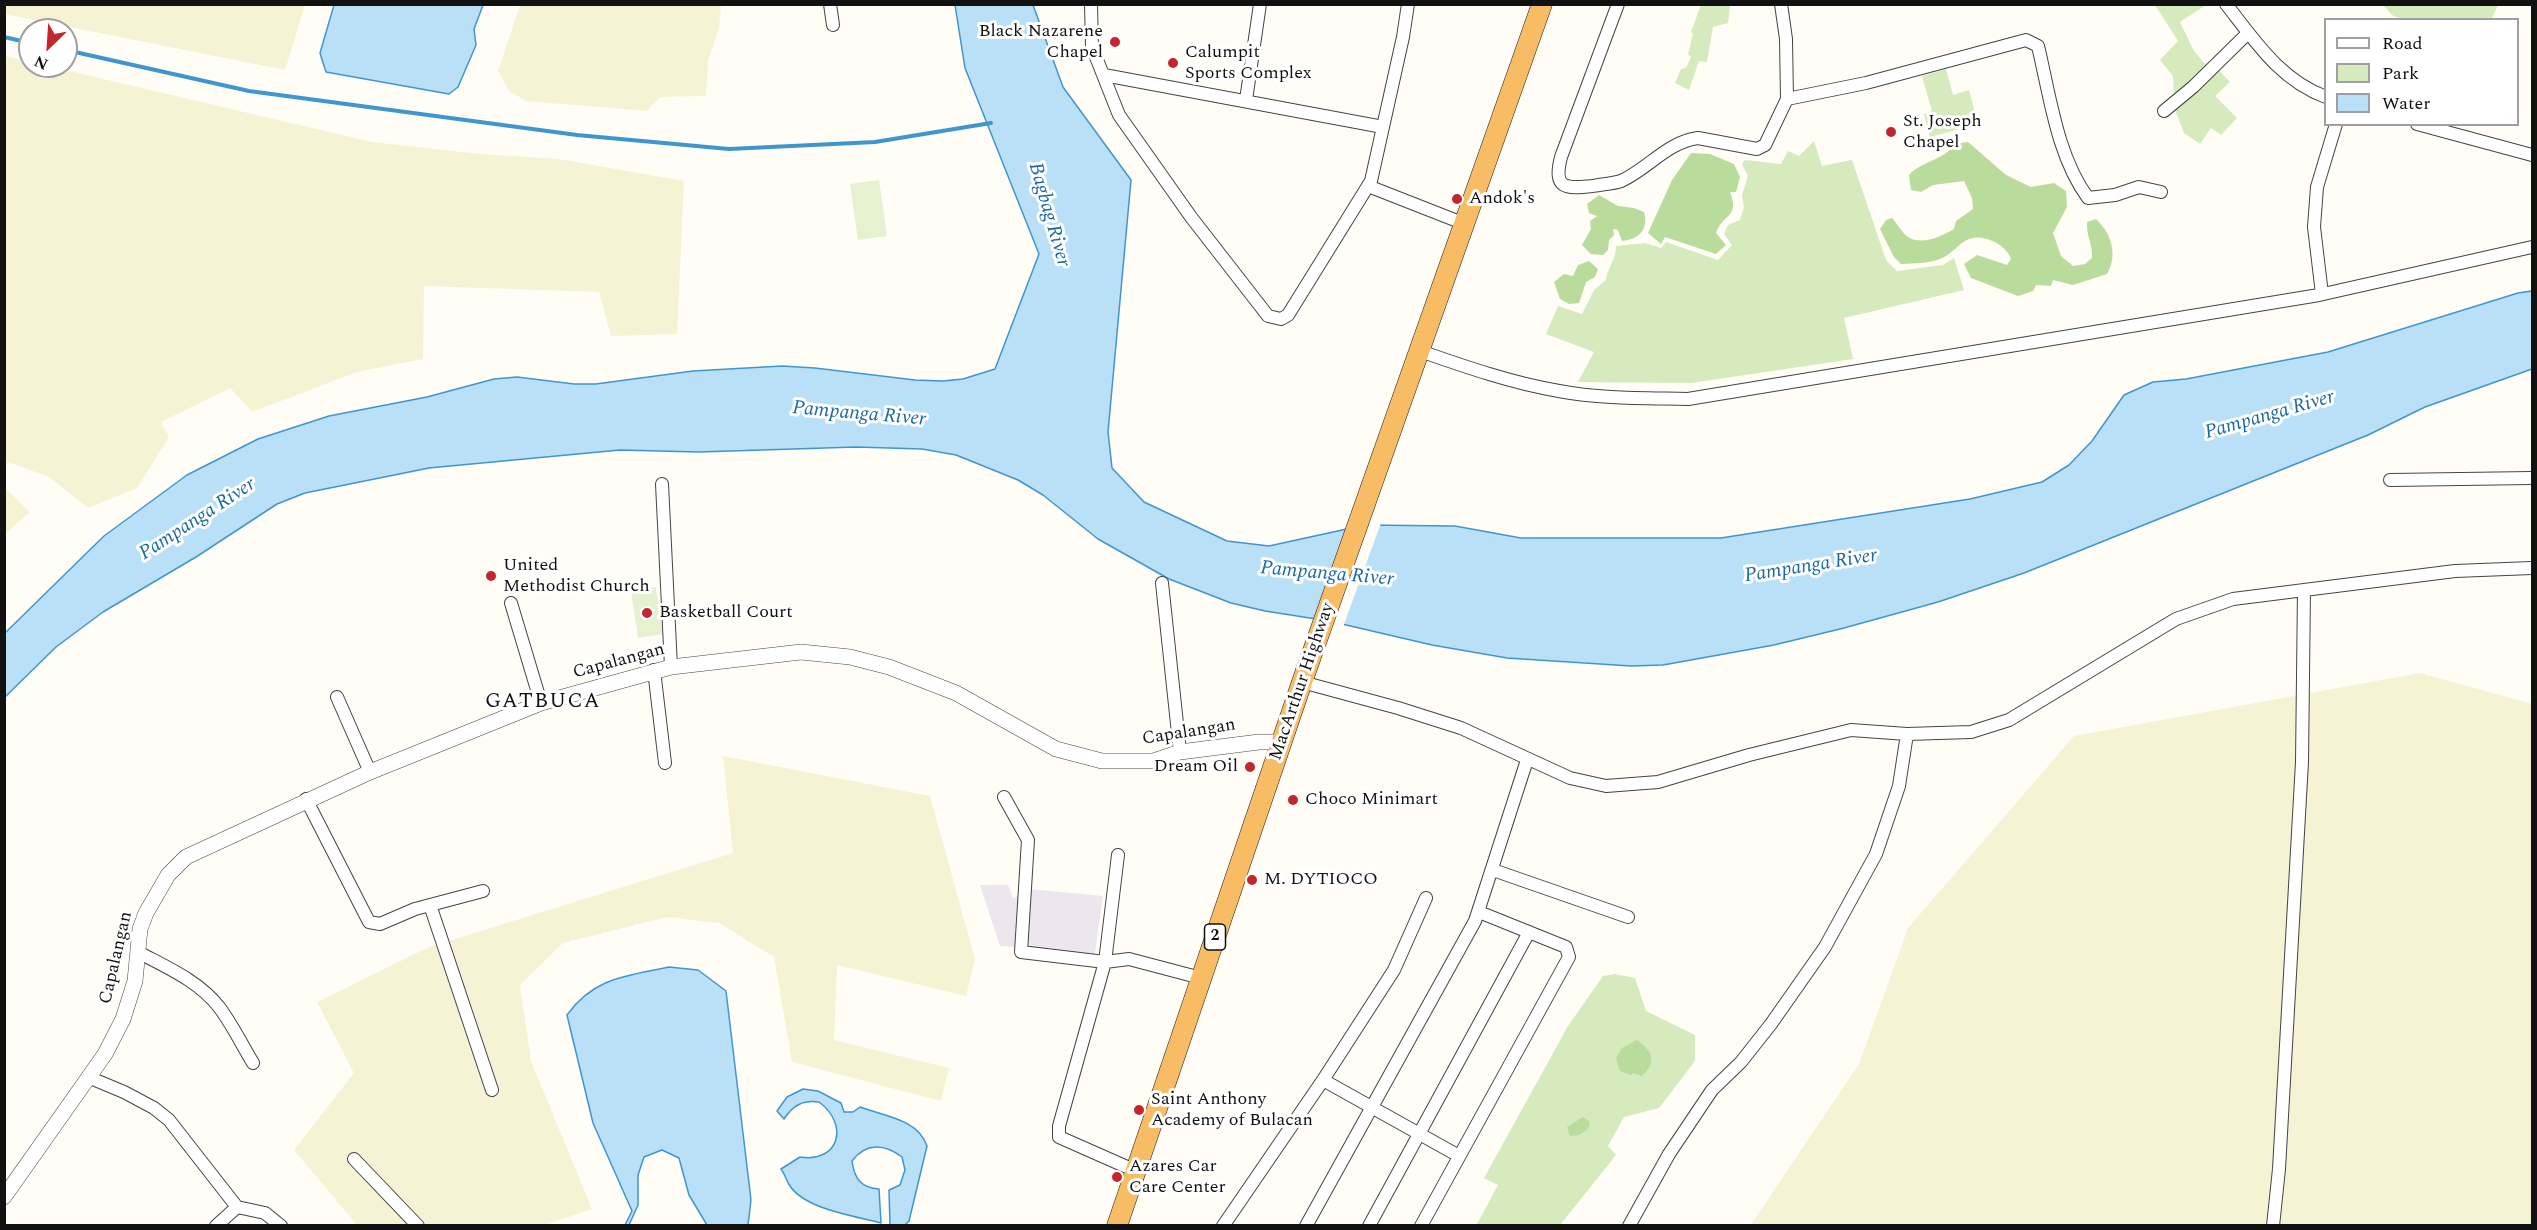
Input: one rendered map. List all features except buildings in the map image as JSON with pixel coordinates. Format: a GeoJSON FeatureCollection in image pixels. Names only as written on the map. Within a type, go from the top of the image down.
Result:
{"type":"FeatureCollection","features":[{"type":"Feature","properties":{"kind":"highway","name":"MacArthur Highway"},"geometry":{"type":"LineString","coordinates":[[1117,1226],[1302,682],[1542,4]]}},
{"type":"Feature","properties":{"kind":"street"},"geometry":{"type":"LineString","coordinates":[[830,4],[833,25]]}},
{"type":"Feature","properties":{"kind":"street"},"geometry":{"type":"LineString","coordinates":[[1091,4],[1092,47],[1104,75],[1111,101],[1119,115],[1191,217],[1268,316],[1281,319],[1288,315],[1368,186],[1383,127],[1408,4]]}},
{"type":"Feature","properties":{"kind":"street"},"geometry":{"type":"LineString","coordinates":[[1246,100],[1260,4]]}},
{"type":"Feature","properties":{"kind":"street"},"geometry":{"type":"LineString","coordinates":[[1618,4],[1561,157],[1558,170],[1559,181],[1564,187],[1573,188],[1617,182],[1677,144],[1689,139],[1698,138],[1757,149],[1765,145],[1787,99],[1786,39],[1781,4]]}},
{"type":"Feature","properties":{"kind":"street"},"geometry":{"type":"LineString","coordinates":[[2226,4],[2282,73],[2308,91],[2324,97]]}},
{"type":"Feature","properties":{"kind":"street"},"geometry":{"type":"LineString","coordinates":[[2164,111],[2193,87],[2248,33]]}},
{"type":"Feature","properties":{"kind":"street"},"geometry":{"type":"LineString","coordinates":[[1787,99],[1866,83],[2026,40],[2038,46],[2065,154],[2088,198],[2115,195],[2139,187],[2161,192]]}},
{"type":"Feature","properties":{"kind":"street"},"geometry":{"type":"LineString","coordinates":[[1104,75],[1383,127]]}},
{"type":"Feature","properties":{"kind":"street"},"geometry":{"type":"LineString","coordinates":[[2322,294],[2314,227],[2317,187],[2335,126]]}},
{"type":"Feature","properties":{"kind":"street"},"geometry":{"type":"LineString","coordinates":[[2425,126],[2532,154]]}},
{"type":"Feature","properties":{"kind":"street"},"geometry":{"type":"LineString","coordinates":[[1368,186],[1465,224]]}},
{"type":"Feature","properties":{"kind":"street"},"geometry":{"type":"LineString","coordinates":[[1418,358],[1559,391],[1613,397],[1688,399],[2322,294],[2532,247]]}},
{"type":"Feature","properties":{"kind":"street"},"geometry":{"type":"LineString","coordinates":[[2390,480],[2532,478]]}},
{"type":"Feature","properties":{"kind":"street"},"geometry":{"type":"LineString","coordinates":[[662,484],[671,667]]}},
{"type":"Feature","properties":{"kind":"street"},"geometry":{"type":"LineString","coordinates":[[1302,682],[1433,718],[1461,728],[1570,778],[1606,786],[1658,782],[1749,755],[1851,730],[1907,734],[1971,732],[2009,720],[2176,619],[2233,599],[2455,571],[2532,568]]}},
{"type":"Feature","properties":{"kind":"street"},"geometry":{"type":"LineString","coordinates":[[1162,583],[1180,752]]}},
{"type":"Feature","properties":{"kind":"street"},"geometry":{"type":"LineString","coordinates":[[2273,1226],[2279,1169],[2302,762],[2304,590]]}},
{"type":"Feature","properties":{"kind":"street"},"geometry":{"type":"LineString","coordinates":[[511,603],[541,703]]}},
{"type":"Feature","properties":{"kind":"street","name":"Capalangan"},"geometry":{"type":"LineString","coordinates":[[4,1197],[105,1054],[123,1018],[135,981],[140,929],[146,913],[168,875],[186,857],[306,799],[541,703],[654,670],[801,652],[850,657],[889,667],[956,693],[1056,749],[1102,761],[1153,761],[1180,752],[1259,742],[1283,742]]}},
{"type":"Feature","properties":{"kind":"street"},"geometry":{"type":"LineString","coordinates":[[654,670],[665,764]]}},
{"type":"Feature","properties":{"kind":"street"},"geometry":{"type":"LineString","coordinates":[[338,697],[370,772]]}},
{"type":"Feature","properties":{"kind":"street"},"geometry":{"type":"LineString","coordinates":[[1629,1226],[1669,1154],[1712,1090],[1741,1062],[1772,1024],[1825,947],[1876,854],[1899,786],[1907,734]]}},
{"type":"Feature","properties":{"kind":"street"},"geometry":{"type":"LineString","coordinates":[[1306,1226],[1479,912],[1527,760]]}},
{"type":"Feature","properties":{"kind":"street"},"geometry":{"type":"LineString","coordinates":[[1004,797],[1028,840],[1021,952],[1105,962],[1129,959],[1201,978]]}},
{"type":"Feature","properties":{"kind":"street"},"geometry":{"type":"LineString","coordinates":[[306,799],[369,922],[380,924],[430,905],[483,891]]}},
{"type":"Feature","properties":{"kind":"street"},"geometry":{"type":"LineString","coordinates":[[1119,855],[1105,962],[1059,1126],[1059,1137],[1136,1171]]}},
{"type":"Feature","properties":{"kind":"street"},"geometry":{"type":"LineString","coordinates":[[1493,870],[1628,917]]}},
{"type":"Feature","properties":{"kind":"street"},"geometry":{"type":"LineString","coordinates":[[1223,1226],[1323,1080],[1394,970],[1426,898]]}},
{"type":"Feature","properties":{"kind":"street"},"geometry":{"type":"LineString","coordinates":[[430,905],[492,1090]]}},
{"type":"Feature","properties":{"kind":"street"},"geometry":{"type":"LineString","coordinates":[[1421,1226],[1569,957],[1566,947],[1479,912]]}},
{"type":"Feature","properties":{"kind":"street"},"geometry":{"type":"LineString","coordinates":[[1369,1226],[1529,932]]}},
{"type":"Feature","properties":{"kind":"street"},"geometry":{"type":"LineString","coordinates":[[138,952],[203,990],[219,1008],[253,1063]]}},
{"type":"Feature","properties":{"kind":"street"},"geometry":{"type":"LineString","coordinates":[[88,1077],[154,1108],[169,1120],[237,1207],[265,1214],[281,1226]]}},
{"type":"Feature","properties":{"kind":"street"},"geometry":{"type":"LineString","coordinates":[[1323,1080],[1459,1156]]}},
{"type":"Feature","properties":{"kind":"street"},"geometry":{"type":"LineString","coordinates":[[354,1159],[418,1226]]}},
{"type":"Feature","properties":{"kind":"street"},"geometry":{"type":"LineString","coordinates":[[216,1226],[237,1207]]}},
{"type":"Feature","properties":{"kind":"shaded area"},"geometry":{"type":"Polygon","coordinates":[[[5,4],[305,5],[285,70],[78,29],[78,18],[25,18],[5,14],[5,4]]]}},
{"type":"Feature","properties":{"kind":"shaded area"},"geometry":{"type":"Polygon","coordinates":[[[520,5],[721,5],[719,29],[708,61],[706,96],[660,97],[647,111],[526,101],[509,91],[498,71],[520,5]]]}},
{"type":"Feature","properties":{"kind":"shaded area"},"geometry":{"type":"Polygon","coordinates":[[[5,56],[18,59],[18,78],[78,78],[78,73],[372,142],[481,154],[559,159],[684,181],[677,334],[611,336],[599,292],[424,286],[423,359],[357,372],[252,412],[230,388],[161,422],[169,437],[137,488],[88,508],[49,477],[8,462],[5,466],[5,56]]]}},
{"type":"Feature","properties":{"kind":"shaded area"},"geometry":{"type":"Polygon","coordinates":[[[5,488],[30,512],[4,534],[5,488]]]}},
{"type":"Feature","properties":{"kind":"shaded area"},"geometry":{"type":"Polygon","coordinates":[[[2420,673],[2532,704],[2532,1225],[1750,1226],[1859,1064],[1908,928],[2074,736],[2420,673]]]}},
{"type":"Feature","properties":{"kind":"shaded area"},"geometry":{"type":"Polygon","coordinates":[[[723,756],[930,796],[975,959],[966,996],[837,965],[834,1040],[949,1068],[941,1101],[792,1062],[774,957],[719,923],[667,917],[563,943],[520,985],[531,1061],[592,1209],[545,1225],[357,1225],[294,1150],[354,1073],[317,1002],[429,947],[733,853],[723,756]]]}},
{"type":"Feature","properties":{"kind":"shaded area"},"geometry":{"type":"Polygon","coordinates":[[[980,885],[1008,885],[1013,898],[1021,895],[1017,947],[1000,946],[980,885]]]}},
{"type":"Feature","properties":{"kind":"shaded area"},"geometry":{"type":"Polygon","coordinates":[[[1029,889],[1103,896],[1094,960],[1024,950],[1029,889]]]}},
{"type":"Feature","properties":{"kind":"green space"},"geometry":{"type":"Polygon","coordinates":[[[2383,4],[2498,5],[2492,18],[2399,18],[2392,15],[2383,4]]]}},
{"type":"Feature","properties":{"kind":"green space"},"geometry":{"type":"Polygon","coordinates":[[[1701,5],[1730,5],[1728,23],[1713,27],[1707,62],[1699,61],[1689,90],[1675,83],[1681,69],[1686,68],[1691,57],[1688,54],[1693,34],[1691,32],[1701,5]]]}},
{"type":"Feature","properties":{"kind":"green space"},"geometry":{"type":"Polygon","coordinates":[[[2155,5],[2206,5],[2180,22],[2194,51],[2210,70],[2215,66],[2230,82],[2215,96],[2237,118],[2221,135],[2211,128],[2200,144],[2184,133],[2175,110],[2173,76],[2160,60],[2178,41],[2155,5]]]}},
{"type":"Feature","properties":{"kind":"green space"},"geometry":{"type":"Polygon","coordinates":[[[1946,69],[1953,95],[1969,90],[1978,124],[1930,137],[1924,114],[1932,111],[1922,76],[1946,69]]]}},
{"type":"Feature","properties":{"kind":"green space"},"geometry":{"type":"Polygon","coordinates":[[[1814,141],[1822,166],[1852,160],[1886,260],[1897,271],[1943,265],[1954,258],[1964,290],[1844,318],[1853,359],[1691,383],[1578,382],[1594,352],[1546,334],[1558,306],[1582,314],[1594,290],[1606,280],[1616,246],[1645,243],[1661,248],[1666,242],[1718,260],[1732,245],[1724,234],[1728,225],[1740,220],[1744,207],[1742,195],[1748,176],[1742,164],[1745,160],[1781,164],[1788,151],[1799,156],[1814,141]]]}},
{"type":"Feature","properties":{"kind":"green space"},"geometry":{"type":"Polygon","coordinates":[[[1968,142],[2006,175],[2031,187],[2054,183],[2066,191],[2067,207],[2053,233],[2061,256],[2073,266],[2085,264],[2092,258],[2087,222],[2096,219],[2106,231],[2112,245],[2112,260],[2107,274],[2073,285],[2053,280],[2051,286],[2036,285],[2033,291],[2018,296],[1971,278],[1964,264],[1977,255],[2007,265],[2011,259],[2000,245],[1981,238],[1966,241],[1937,260],[1901,264],[1894,257],[1880,229],[1886,220],[1892,218],[1908,237],[1919,241],[1938,237],[1954,229],[1956,221],[1973,209],[1972,198],[1964,181],[1933,185],[1921,192],[1911,190],[1909,175],[1920,166],[1945,154],[1955,144],[1968,142]]]}},
{"type":"Feature","properties":{"kind":"green space"},"geometry":{"type":"Polygon","coordinates":[[[1691,153],[1710,154],[1734,164],[1740,177],[1736,192],[1730,192],[1733,200],[1732,211],[1716,233],[1726,245],[1716,254],[1665,237],[1661,244],[1648,233],[1672,180],[1691,153]]]}},
{"type":"Feature","properties":{"kind":"green space"},"geometry":{"type":"Polygon","coordinates":[[[879,180],[887,236],[858,240],[850,184],[879,180]]]}},
{"type":"Feature","properties":{"kind":"green space"},"geometry":{"type":"Polygon","coordinates":[[[1599,195],[1618,206],[1644,212],[1645,218],[1644,229],[1641,233],[1628,240],[1622,241],[1618,230],[1613,229],[1614,235],[1609,240],[1608,250],[1603,255],[1591,254],[1582,245],[1591,229],[1590,221],[1597,216],[1589,213],[1587,204],[1599,195]]]}},
{"type":"Feature","properties":{"kind":"green space"},"geometry":{"type":"Polygon","coordinates":[[[1589,261],[1598,269],[1595,277],[1586,282],[1579,303],[1569,304],[1560,299],[1554,282],[1564,274],[1573,276],[1578,265],[1589,261]]]}},
{"type":"Feature","properties":{"kind":"green space","name":"Basketball Court"},"geometry":{"type":"Polygon","coordinates":[[[656,587],[663,634],[638,638],[631,591],[656,587]]]}},
{"type":"Feature","properties":{"kind":"green space"},"geometry":{"type":"Polygon","coordinates":[[[1615,974],[1635,978],[1646,1011],[1695,1035],[1695,1061],[1659,1108],[1624,1117],[1608,1146],[1616,1155],[1560,1225],[1476,1226],[1498,1185],[1484,1178],[1568,1026],[1603,976],[1615,974]]]}},
{"type":"Feature","properties":{"kind":"green space"},"geometry":{"type":"Polygon","coordinates":[[[1637,1040],[1651,1056],[1650,1066],[1642,1076],[1620,1071],[1616,1058],[1622,1048],[1637,1040]]]}},
{"type":"Feature","properties":{"kind":"green space"},"geometry":{"type":"Polygon","coordinates":[[[1583,1117],[1590,1122],[1588,1129],[1579,1135],[1570,1136],[1567,1127],[1583,1117]]]}},
{"type":"Feature","properties":{"kind":"water"},"geometry":{"type":"Polygon","coordinates":[[[334,5],[483,5],[474,29],[476,45],[458,87],[449,94],[326,72],[320,53],[334,5]]]}},
{"type":"Feature","properties":{"kind":"water"},"geometry":{"type":"Polygon","coordinates":[[[955,5],[1033,5],[1063,87],[1131,180],[1108,432],[1112,468],[1144,502],[1227,541],[1269,546],[1365,525],[1455,526],[1521,538],[1721,538],[1970,499],[2042,482],[2069,465],[2092,441],[2124,395],[2153,382],[2186,379],[2328,352],[2518,293],[2532,291],[2532,369],[2425,407],[2368,435],[2024,573],[1938,602],[1844,628],[1774,645],[1663,665],[1631,666],[1507,658],[1432,645],[1329,621],[1231,603],[1169,579],[1098,539],[1043,495],[1018,480],[956,455],[922,449],[856,447],[699,452],[620,450],[429,468],[305,493],[277,504],[196,557],[103,612],[56,647],[5,697],[5,633],[104,536],[187,475],[258,439],[329,416],[427,397],[494,379],[517,377],[574,384],[596,384],[693,371],[782,366],[943,381],[963,379],[995,369],[1039,254],[965,68],[955,5]]]}},
{"type":"Feature","properties":{"kind":"water"},"geometry":{"type":"Polygon","coordinates":[[[669,967],[698,970],[726,991],[751,1200],[748,1225],[707,1225],[689,1195],[679,1158],[662,1150],[644,1157],[638,1175],[638,1205],[629,1225],[625,1225],[632,1211],[593,1123],[567,1015],[577,1002],[600,985],[625,976],[669,967]]]}},
{"type":"Feature","properties":{"kind":"water"},"geometry":{"type":"Polygon","coordinates":[[[803,1089],[818,1091],[841,1103],[844,1112],[853,1112],[860,1107],[899,1120],[908,1124],[923,1137],[927,1146],[909,1221],[905,1225],[890,1225],[889,1190],[900,1185],[905,1170],[902,1157],[889,1149],[869,1148],[852,1161],[860,1181],[867,1187],[879,1189],[881,1223],[819,1206],[797,1194],[790,1186],[781,1169],[800,1157],[824,1154],[832,1148],[836,1140],[837,1131],[834,1121],[819,1102],[799,1104],[784,1119],[777,1111],[787,1097],[803,1089]]]}},
{"type":"Feature","properties":{"kind":"pier"},"geometry":{"type":"Polygon","coordinates":[[[1365,522],[1381,523],[1343,627],[1329,624],[1365,522]]]}},
{"type":"Feature","properties":{"kind":"waterway"},"geometry":{"type":"LineString","coordinates":[[4,37],[18,40]]}},
{"type":"Feature","properties":{"kind":"waterway"},"geometry":{"type":"LineString","coordinates":[[78,53],[249,91],[577,135],[729,149],[875,142],[991,123]]}},
{"type":"Feature","properties":{"kind":"place","name":"Black Nazarene Chapel"},"geometry":{"type":"Point","coordinates":[1115,42]}},
{"type":"Feature","properties":{"kind":"place","name":"Calumpit Sports Complex"},"geometry":{"type":"Point","coordinates":[1173,63]}},
{"type":"Feature","properties":{"kind":"place","name":"St. Joseph Chapel"},"geometry":{"type":"Point","coordinates":[1891,132]}},
{"type":"Feature","properties":{"kind":"place","name":"Andok's"},"geometry":{"type":"Point","coordinates":[1457,199]}},
{"type":"Feature","properties":{"kind":"place","name":"United Methodist Church"},"geometry":{"type":"Point","coordinates":[491,576]}},
{"type":"Feature","properties":{"kind":"place","name":"Basketball Court"},"geometry":{"type":"Point","coordinates":[647,613]}},
{"type":"Feature","properties":{"kind":"place","name":"Dream Oil"},"geometry":{"type":"Point","coordinates":[1250,767]}},
{"type":"Feature","properties":{"kind":"place","name":"Choco Minimart"},"geometry":{"type":"Point","coordinates":[1293,800]}},
{"type":"Feature","properties":{"kind":"place","name":"M. DYTIOCO"},"geometry":{"type":"Point","coordinates":[1252,880]}},
{"type":"Feature","properties":{"kind":"place","name":"Saint Anthony Academy of Bulacan"},"geometry":{"type":"Point","coordinates":[1139,1110]}},
{"type":"Feature","properties":{"kind":"place","name":"Azares Car Care Center"},"geometry":{"type":"Point","coordinates":[1117,1177]}},
{"type":"Feature","properties":{"kind":"district","name":"GATBUCA"},"geometry":{"type":"Point","coordinates":[543,703]}},
{"type":"Feature","properties":{"kind":"water label","name":"Bagbag River"},"geometry":{"type":"Point","coordinates":[1048,215]}},
{"type":"Feature","properties":{"kind":"water label","name":"Pampanga River"},"geometry":{"type":"Point","coordinates":[859,415]}},
{"type":"Feature","properties":{"kind":"water label","name":"Pampanga River"},"geometry":{"type":"Point","coordinates":[2270,416]}},
{"type":"Feature","properties":{"kind":"water label","name":"Pampanga River"},"geometry":{"type":"Point","coordinates":[198,520]}},
{"type":"Feature","properties":{"kind":"water label","name":"Pampanga River"},"geometry":{"type":"Point","coordinates":[1811,567]}},
{"type":"Feature","properties":{"kind":"water label","name":"Pampanga River"},"geometry":{"type":"Point","coordinates":[1327,575]}}]}
